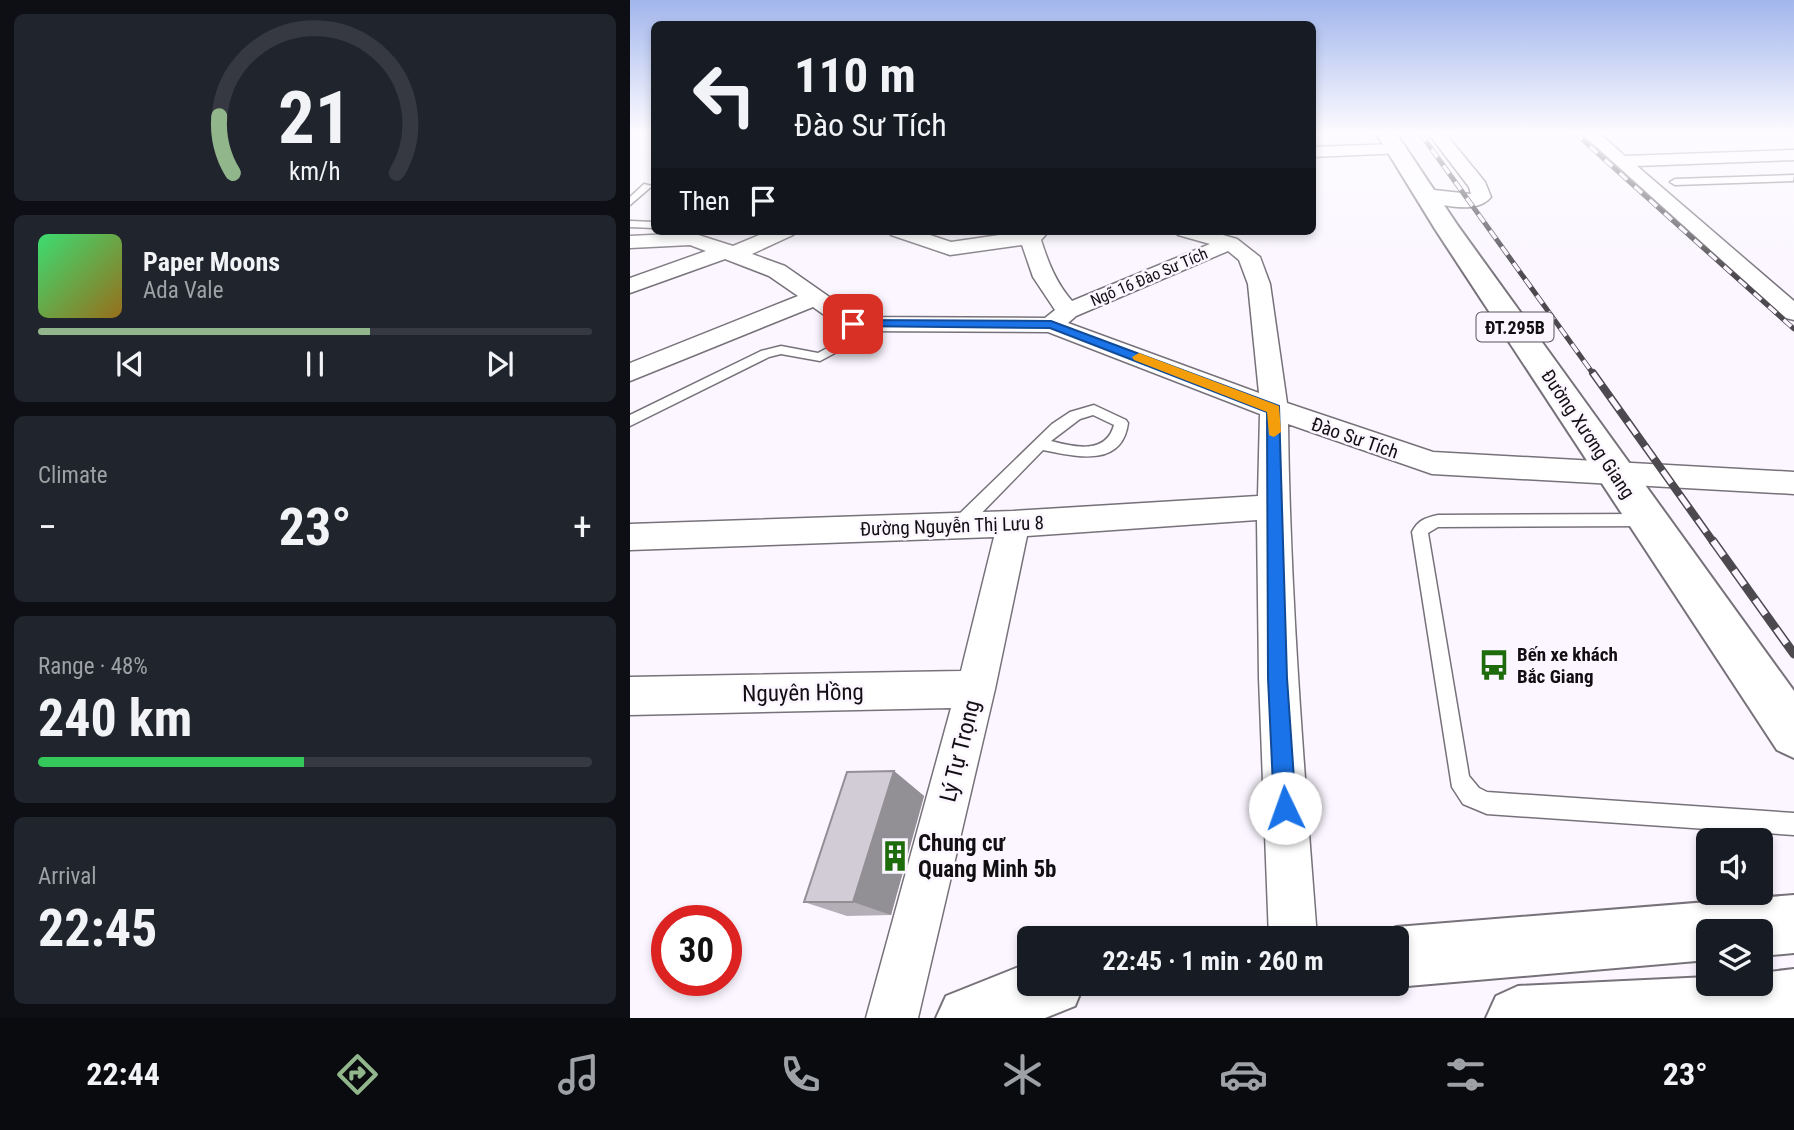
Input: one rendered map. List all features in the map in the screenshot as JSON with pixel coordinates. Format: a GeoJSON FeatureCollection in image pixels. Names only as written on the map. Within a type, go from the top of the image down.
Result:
{"type":"FeatureCollection","features":[{"type":"Feature","properties":{"kind":"main road","name":"Đường Xương Giang"},"geometry":{"type":"LineString","coordinates":[[1416,181],[1794,733]]}},
{"type":"Feature","properties":{"kind":"main road"},"geometry":{"type":"LineString","coordinates":[[1773,926],[1794,924]]}},
{"type":"Feature","properties":{"kind":"main road"},"geometry":{"type":"LineString","coordinates":[[1409,956],[1696,932]]}},
{"type":"Feature","properties":{"kind":"main road"},"geometry":{"type":"LineString","coordinates":[[968,1018],[1024,996]]}},
{"type":"Feature","properties":{"kind":"main road"},"geometry":{"type":"LineString","coordinates":[[1518,1018],[1771,1003]]}},
{"type":"Feature","properties":{"kind":"street"},"geometry":{"type":"LineString","coordinates":[[1425,195],[1469,202],[1480,197],[1474,181]]}},
{"type":"Feature","properties":{"kind":"street"},"geometry":{"type":"LineString","coordinates":[[1643,181],[1794,313]]}},
{"type":"Feature","properties":{"kind":"street","name":"Đào Sư Tích"},"geometry":{"type":"LineString","coordinates":[[630,242],[680,235],[692,239],[776,271],[853,324],[876,326],[1059,318],[1274,409],[1432,463],[1794,483]]}},
{"type":"Feature","properties":{"kind":"street"},"geometry":{"type":"LineString","coordinates":[[630,286],[776,235]]}},
{"type":"Feature","properties":{"kind":"street"},"geometry":{"type":"LineString","coordinates":[[910,235],[950,249],[1035,235],[1040,274],[1052,293],[1059,318]]}},
{"type":"Feature","properties":{"kind":"street"},"geometry":{"type":"LineString","coordinates":[[1200,235],[1230,243],[1249,257],[1259,284],[1274,409],[1273,507],[1278,678],[1292,926]]}},
{"type":"Feature","properties":{"kind":"street","name":"Ngõ 16 Đào Sư Tích"},"geometry":{"type":"LineString","coordinates":[[1059,318],[1230,243]]}},
{"type":"Feature","properties":{"kind":"street"},"geometry":{"type":"LineString","coordinates":[[630,373],[814,298]]}},
{"type":"Feature","properties":{"kind":"street","name":"Đường Nguyễn Thị Lưu 8"},"geometry":{"type":"LineString","coordinates":[[630,537],[1013,524],[1273,507]]}},
{"type":"Feature","properties":{"kind":"street","name":"Lý Tự Trọng"},"geometry":{"type":"LineString","coordinates":[[892,1018],[976,689],[1013,524]]}},
{"type":"Feature","properties":{"kind":"street","name":"Nguyên Hồng"},"geometry":{"type":"LineString","coordinates":[[630,696],[976,689]]}},
{"type":"Feature","properties":{"kind":"lane"},"geometry":{"type":"LineString","coordinates":[[1675,182],[1719,181]]}},
{"type":"Feature","properties":{"kind":"lane"},"geometry":{"type":"LineString","coordinates":[[630,202],[647,186]]}},
{"type":"Feature","properties":{"kind":"lane"},"geometry":{"type":"LineString","coordinates":[[630,224],[651,225]]}},
{"type":"Feature","properties":{"kind":"lane"},"geometry":{"type":"LineString","coordinates":[[630,421],[765,354],[781,350],[820,357],[876,326]]}},
{"type":"Feature","properties":{"kind":"lane"},"geometry":{"type":"LineString","coordinates":[[958,526],[1057,428],[1075,415],[1088,410],[1103,412],[1121,423],[1120,432],[1114,440],[1097,452],[1041,444]]}},
{"type":"Feature","properties":{"kind":"lane"},"geometry":{"type":"LineString","coordinates":[[1646,520],[1438,521],[1425,525],[1420,532],[1459,780],[1471,796],[1487,803],[1794,824]]}},
{"type":"Feature","properties":{"kind":"building"},"geometry":{"type":"Polygon","coordinates":[[[894,771],[853,902],[804,902],[847,772],[894,771]]]}},
{"type":"Feature","properties":{"kind":"railway"},"geometry":{"type":"LineString","coordinates":[[1454,181],[1594,375]]}},
{"type":"Feature","properties":{"kind":"railway"},"geometry":{"type":"LineString","coordinates":[[1628,181],[1794,329]]}},
{"type":"Feature","properties":{"kind":"railway"},"geometry":{"type":"LineString","coordinates":[[1593,373],[1714,543]]}},
{"type":"Feature","properties":{"kind":"railway"},"geometry":{"type":"LineString","coordinates":[[1713,541],[1794,654]]}},
{"type":"Feature","properties":{"kind":"slow traffic"},"geometry":{"type":"LineString","coordinates":[[1139,357],[1274,409],[1274,432]]}},
{"type":"Feature","properties":{"kind":"place","name":"Bến xe khách Bắc Giang"},"geometry":{"type":"Point","coordinates":[1494,665]}},
{"type":"Feature","properties":{"kind":"place","name":"Chung cư Quang Minh 5b"},"geometry":{"type":"Point","coordinates":[895,856]}},
{"type":"Feature","properties":{"kind":"route"},"geometry":{"type":"LineString","coordinates":[[853,324],[1051,325],[1274,409],[1273,507],[1285,808]]}}]}
